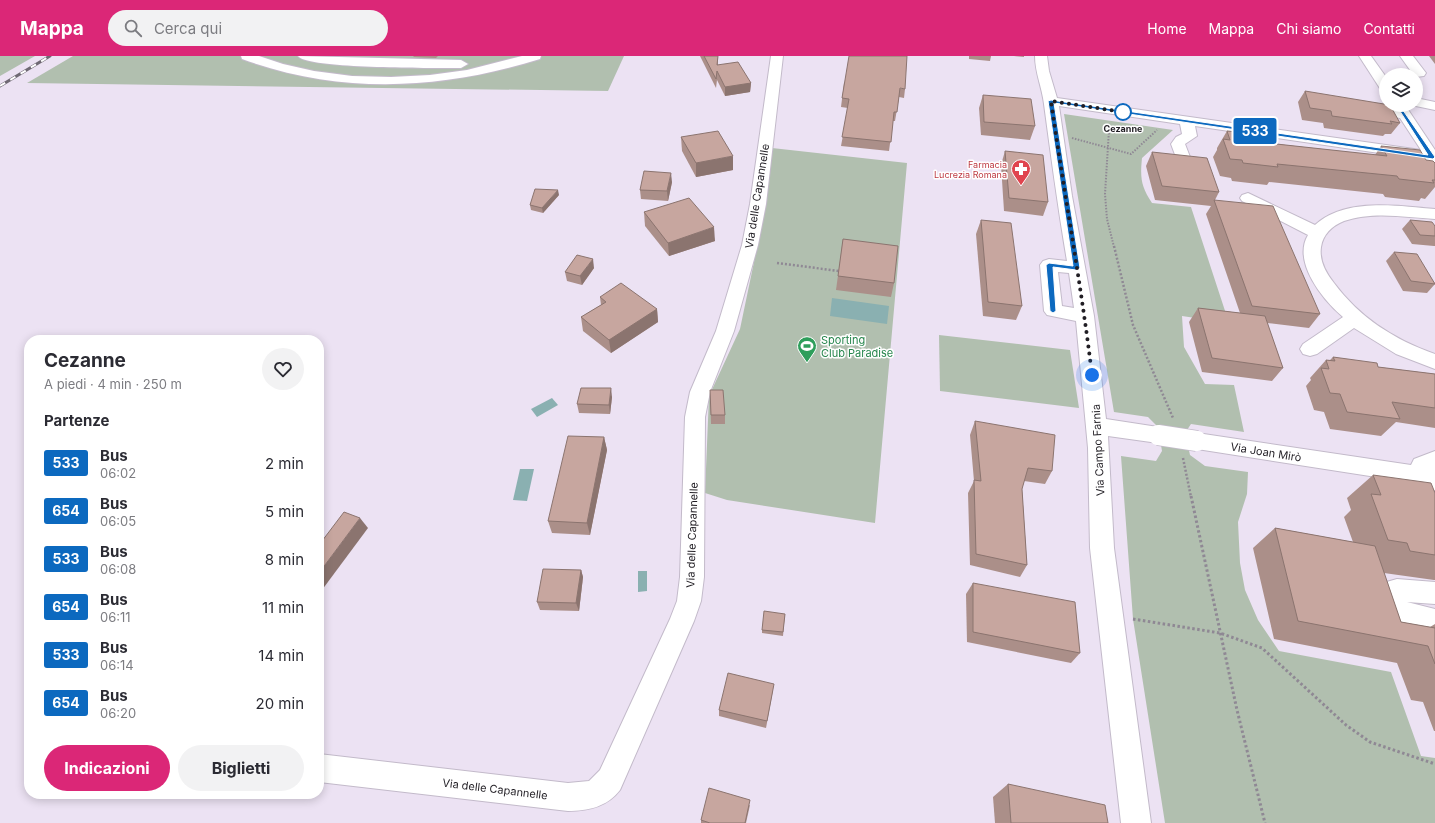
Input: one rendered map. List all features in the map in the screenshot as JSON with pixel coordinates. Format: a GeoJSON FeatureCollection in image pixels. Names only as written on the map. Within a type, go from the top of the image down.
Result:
{"type":"FeatureCollection","features":[{"type":"Feature","properties":{"kind":"street"},"geometry":{"type":"LineString","coordinates":[[247,56],[278,67],[316,75],[399,81],[475,74],[507,66],[535,56]]}},
{"type":"Feature","properties":{"kind":"street"},"geometry":{"type":"LineString","coordinates":[[304,56],[370,63],[445,64],[470,63],[501,56]]}},
{"type":"Feature","properties":{"kind":"street","name":"Via delle Capannelle"},"geometry":{"type":"LineString","coordinates":[[324,769],[568,798],[592,796],[603,789],[610,780],[676,636],[689,601],[692,577],[695,418],[700,392],[725,331],[750,245],[758,204],[777,56]]}},
{"type":"Feature","properties":{"kind":"street","name":"Via Campo Farnia"},"geometry":{"type":"LineString","coordinates":[[1041,56],[1042,71],[1051,101],[1076,268],[1085,316],[1098,426],[1102,548],[1136,823]]}},
{"type":"Feature","properties":{"kind":"street"},"geometry":{"type":"LineString","coordinates":[[1365,56],[1379,71]]}},
{"type":"Feature","properties":{"kind":"street"},"geometry":{"type":"LineString","coordinates":[[1406,56],[1414,68]]}},
{"type":"Feature","properties":{"kind":"street"},"geometry":{"type":"LineString","coordinates":[[1051,101],[1434,158]]}},
{"type":"Feature","properties":{"kind":"street"},"geometry":{"type":"LineString","coordinates":[[1423,103],[1435,106]]}},
{"type":"Feature","properties":{"kind":"street"},"geometry":{"type":"LineString","coordinates":[[1355,107],[1379,109]]}},
{"type":"Feature","properties":{"kind":"street"},"geometry":{"type":"LineString","coordinates":[[1403,112],[1434,158]]}},
{"type":"Feature","properties":{"kind":"street"},"geometry":{"type":"LineString","coordinates":[[1182,157],[1178,144],[1181,140],[1190,136],[1186,121]]}},
{"type":"Feature","properties":{"kind":"street"},"geometry":{"type":"LineString","coordinates":[[1266,133],[1272,144],[1287,150]]}},
{"type":"Feature","properties":{"kind":"street"},"geometry":{"type":"LineString","coordinates":[[1311,153],[1334,152],[1341,148],[1341,144]]}},
{"type":"Feature","properties":{"kind":"street"},"geometry":{"type":"LineString","coordinates":[[1248,198],[1318,233]]}},
{"type":"Feature","properties":{"kind":"street"},"geometry":{"type":"LineString","coordinates":[[1435,214],[1395,211],[1360,212],[1338,218],[1325,225],[1318,233],[1312,247],[1312,256],[1315,269],[1328,290],[1355,318],[1394,344],[1435,362]]}},
{"type":"Feature","properties":{"kind":"street"},"geometry":{"type":"LineString","coordinates":[[1076,268],[1049,265],[1053,311],[1085,316]]}},
{"type":"Feature","properties":{"kind":"street"},"geometry":{"type":"LineString","coordinates":[[1310,349],[1355,318]]}},
{"type":"Feature","properties":{"kind":"street","name":"Via Joan Mirò"},"geometry":{"type":"LineString","coordinates":[[1098,426],[1158,435],[1189,446],[1432,475]]}},
{"type":"Feature","properties":{"kind":"street"},"geometry":{"type":"LineString","coordinates":[[1435,593],[1397,590],[1392,591],[1389,594],[1389,599],[1394,606],[1408,615],[1435,621]]}},
{"type":"Feature","properties":{"kind":"path"},"geometry":{"type":"LineString","coordinates":[[1056,134],[1131,154],[1159,128],[1167,118]]}},
{"type":"Feature","properties":{"kind":"path"},"geometry":{"type":"LineString","coordinates":[[1109,130],[1105,194],[1109,227],[1133,325],[1174,420]]}},
{"type":"Feature","properties":{"kind":"path"},"geometry":{"type":"LineString","coordinates":[[777,263],[839,271]]}},
{"type":"Feature","properties":{"kind":"path"},"geometry":{"type":"LineString","coordinates":[[1189,446],[1220,633],[1265,823]]}},
{"type":"Feature","properties":{"kind":"path"},"geometry":{"type":"LineString","coordinates":[[1128,618],[1220,633],[1262,648],[1346,725],[1370,742],[1435,764]]}},
{"type":"Feature","properties":{"kind":"shaded area"},"geometry":{"type":"Polygon","coordinates":[[[0,56],[35,56],[0,76],[0,56]]]}},
{"type":"Feature","properties":{"kind":"shaded area"},"geometry":{"type":"Polygon","coordinates":[[[73,56],[624,56],[608,91],[27,83],[73,56]]]}},
{"type":"Feature","properties":{"kind":"shaded area"},"geometry":{"type":"Polygon","coordinates":[[[1064,114],[1173,130],[1142,158],[1141,171],[1143,187],[1152,203],[1191,207],[1229,323],[1182,316],[1184,347],[1205,384],[1234,385],[1244,432],[1191,424],[1185,433],[1190,455],[1205,466],[1248,472],[1247,494],[1238,522],[1240,563],[1245,590],[1258,620],[1279,651],[1391,672],[1421,756],[1435,758],[1435,823],[1165,823],[1133,619],[1121,456],[1156,461],[1162,451],[1158,427],[1148,417],[1114,412],[1064,114]]]}},
{"type":"Feature","properties":{"kind":"shaded area","name":"Sporting Club Paradise"},"geometry":{"type":"Polygon","coordinates":[[[772,148],[907,163],[875,523],[727,500],[705,493],[709,396],[740,329],[754,262],[772,148]]]}},
{"type":"Feature","properties":{"kind":"shaded area"},"geometry":{"type":"Polygon","coordinates":[[[832,298],[889,306],[887,324],[830,316],[832,298]]]}},
{"type":"Feature","properties":{"kind":"shaded area"},"geometry":{"type":"Polygon","coordinates":[[[939,335],[1070,350],[1079,408],[940,391],[939,335]]]}},
{"type":"Feature","properties":{"kind":"shaded area"},"geometry":{"type":"Polygon","coordinates":[[[552,398],[558,405],[537,417],[531,409],[552,398]]]}},
{"type":"Feature","properties":{"kind":"shaded area"},"geometry":{"type":"Polygon","coordinates":[[[520,469],[534,469],[527,501],[513,500],[520,469]]]}},
{"type":"Feature","properties":{"kind":"shaded area"},"geometry":{"type":"Polygon","coordinates":[[[638,571],[647,571],[647,591],[638,592],[638,571]]]}},
{"type":"Feature","properties":{"kind":"building"},"geometry":{"type":"Polygon","coordinates":[[[704,56],[718,56],[717,65],[738,62],[751,83],[725,87],[717,71],[716,79],[704,56]]]}},
{"type":"Feature","properties":{"kind":"building"},"geometry":{"type":"Polygon","coordinates":[[[849,56],[907,56],[905,89],[900,88],[897,112],[894,112],[891,142],[842,137],[849,99],[842,98],[849,56]]]}},
{"type":"Feature","properties":{"kind":"building"},"geometry":{"type":"Polygon","coordinates":[[[1305,91],[1379,103],[1379,112],[1394,112],[1400,123],[1390,121],[1392,124],[1332,116],[1331,111],[1310,108],[1305,91]]]}},
{"type":"Feature","properties":{"kind":"building"},"geometry":{"type":"Polygon","coordinates":[[[983,95],[1031,99],[1035,126],[984,122],[983,95]]]}},
{"type":"Feature","properties":{"kind":"building"},"geometry":{"type":"Polygon","coordinates":[[[718,131],[733,156],[696,163],[681,137],[718,131]]]}},
{"type":"Feature","properties":{"kind":"building"},"geometry":{"type":"Polygon","coordinates":[[[1227,131],[1263,134],[1267,143],[1387,156],[1381,146],[1420,150],[1426,160],[1433,161],[1435,163],[1435,180],[1432,180],[1434,183],[1399,179],[1397,176],[1277,164],[1278,167],[1243,163],[1242,160],[1230,159],[1223,139],[1230,140],[1227,131]]]}},
{"type":"Feature","properties":{"kind":"building"},"geometry":{"type":"Polygon","coordinates":[[[1005,151],[1043,155],[1048,202],[1009,198],[1005,151]]]}},
{"type":"Feature","properties":{"kind":"building"},"geometry":{"type":"Polygon","coordinates":[[[1152,152],[1207,158],[1219,192],[1162,186],[1152,152]]]}},
{"type":"Feature","properties":{"kind":"building"},"geometry":{"type":"Polygon","coordinates":[[[644,171],[671,173],[667,191],[640,190],[644,171]]]}},
{"type":"Feature","properties":{"kind":"building"},"geometry":{"type":"Polygon","coordinates":[[[535,189],[558,190],[542,208],[530,205],[535,189]]]}},
{"type":"Feature","properties":{"kind":"building"},"geometry":{"type":"Polygon","coordinates":[[[689,198],[714,227],[668,243],[644,212],[689,198]]]}},
{"type":"Feature","properties":{"kind":"building"},"geometry":{"type":"Polygon","coordinates":[[[1214,200],[1273,206],[1320,314],[1252,306],[1214,200]]]}},
{"type":"Feature","properties":{"kind":"building"},"geometry":{"type":"Polygon","coordinates":[[[981,220],[1011,223],[1022,306],[988,302],[981,220]]]}},
{"type":"Feature","properties":{"kind":"building"},"geometry":{"type":"Polygon","coordinates":[[[1410,220],[1432,222],[1435,226],[1435,236],[1420,235],[1410,220]]]}},
{"type":"Feature","properties":{"kind":"building"},"geometry":{"type":"Polygon","coordinates":[[[843,239],[898,246],[894,283],[838,276],[843,239]]]}},
{"type":"Feature","properties":{"kind":"building"},"geometry":{"type":"Polygon","coordinates":[[[1394,252],[1417,254],[1435,284],[1411,281],[1394,252]]]}},
{"type":"Feature","properties":{"kind":"building"},"geometry":{"type":"Polygon","coordinates":[[[577,255],[593,259],[580,276],[565,272],[577,255]]]}},
{"type":"Feature","properties":{"kind":"building"},"geometry":{"type":"Polygon","coordinates":[[[621,283],[657,309],[609,340],[581,317],[606,302],[600,297],[621,283]]]}},
{"type":"Feature","properties":{"kind":"building"},"geometry":{"type":"Polygon","coordinates":[[[1198,308],[1265,316],[1283,368],[1212,358],[1198,308]]]}},
{"type":"Feature","properties":{"kind":"building"},"geometry":{"type":"Polygon","coordinates":[[[1333,357],[1377,363],[1378,367],[1435,374],[1435,408],[1392,402],[1400,419],[1347,412],[1340,394],[1330,393],[1321,368],[1329,369],[1326,360],[1335,361],[1333,357]]]}},
{"type":"Feature","properties":{"kind":"building"},"geometry":{"type":"Polygon","coordinates":[[[581,388],[611,388],[609,405],[577,404],[581,388]]]}},
{"type":"Feature","properties":{"kind":"building"},"geometry":{"type":"Polygon","coordinates":[[[710,390],[723,390],[725,415],[711,415],[710,390]]]}},
{"type":"Feature","properties":{"kind":"building"},"geometry":{"type":"Polygon","coordinates":[[[975,421],[1055,435],[1052,471],[1028,468],[1022,489],[1027,565],[976,554],[974,480],[981,481],[975,421]]]}},
{"type":"Feature","properties":{"kind":"building"},"geometry":{"type":"Polygon","coordinates":[[[568,436],[604,437],[587,523],[548,521],[568,436]]]}},
{"type":"Feature","properties":{"kind":"building"},"geometry":{"type":"Polygon","coordinates":[[[1373,475],[1431,483],[1435,493],[1435,555],[1410,551],[1407,543],[1388,540],[1371,494],[1381,495],[1373,475]]]}},
{"type":"Feature","properties":{"kind":"building"},"geometry":{"type":"Polygon","coordinates":[[[344,512],[360,518],[324,566],[324,538],[344,512]]]}},
{"type":"Feature","properties":{"kind":"building"},"geometry":{"type":"Polygon","coordinates":[[[1275,528],[1375,546],[1401,622],[1435,628],[1435,664],[1428,646],[1298,621],[1275,528]]]}},
{"type":"Feature","properties":{"kind":"building"},"geometry":{"type":"Polygon","coordinates":[[[543,569],[581,570],[576,603],[537,602],[543,569]]]}},
{"type":"Feature","properties":{"kind":"building"},"geometry":{"type":"Polygon","coordinates":[[[973,583],[1075,602],[1080,653],[973,632],[973,583]]]}},
{"type":"Feature","properties":{"kind":"building"},"geometry":{"type":"Polygon","coordinates":[[[764,611],[785,614],[783,632],[762,630],[764,611]]]}},
{"type":"Feature","properties":{"kind":"building"},"geometry":{"type":"Polygon","coordinates":[[[728,673],[774,684],[767,721],[719,710],[728,673]]]}},
{"type":"Feature","properties":{"kind":"building"},"geometry":{"type":"Polygon","coordinates":[[[1008,784],[1105,805],[1108,823],[1011,823],[1008,784]]]}},
{"type":"Feature","properties":{"kind":"building"},"geometry":{"type":"Polygon","coordinates":[[[709,788],[750,800],[745,823],[710,823],[701,820],[709,788]]]}},
{"type":"Feature","properties":{"kind":"railway"},"geometry":{"type":"LineString","coordinates":[[0,86],[50,56]]}},
{"type":"Feature","properties":{"kind":"bus line","name":"533"},"geometry":{"type":"LineString","coordinates":[[1053,311],[1049,265],[1076,268],[1064,196],[1051,101],[1433,157],[1403,112]]}},
{"type":"Feature","properties":{"kind":"place","name":"Cezanne"},"geometry":{"type":"Point","coordinates":[1123,112]}},
{"type":"Feature","properties":{"kind":"place","name":"Farmacia Lucrezia Romana"},"geometry":{"type":"Point","coordinates":[1021,186]}},
{"type":"Feature","properties":{"kind":"place","name":"Sporting Club Paradise"},"geometry":{"type":"Point","coordinates":[807,363]}},
{"type":"Feature","properties":{"kind":"route"},"geometry":{"type":"LineString","coordinates":[[1092,375],[1085,316],[1064,196],[1051,101],[1123,112]]}}]}
